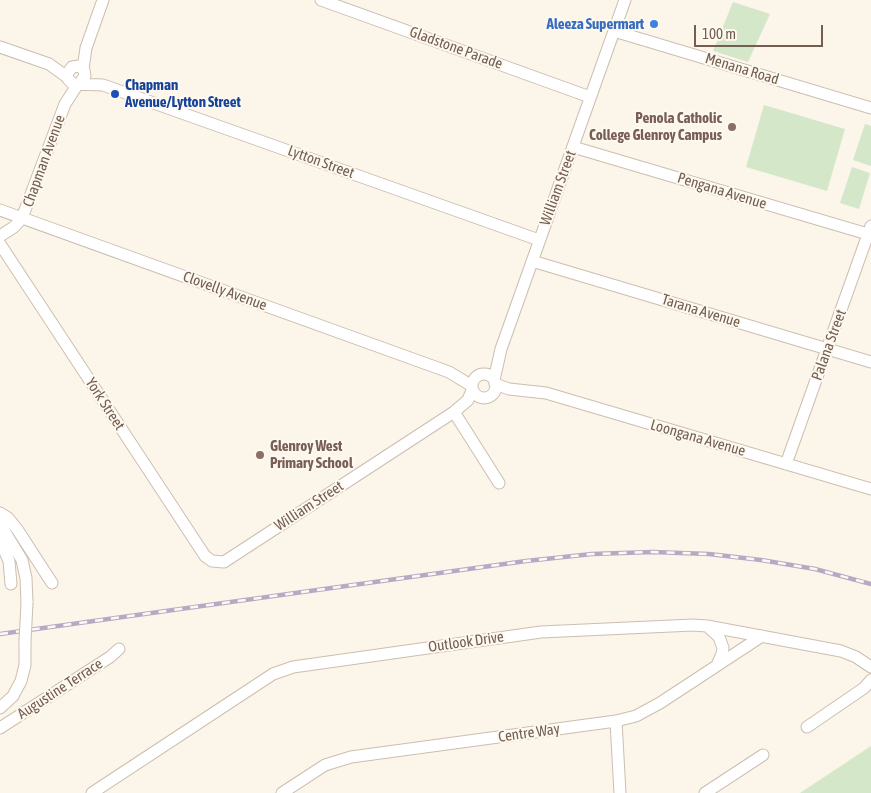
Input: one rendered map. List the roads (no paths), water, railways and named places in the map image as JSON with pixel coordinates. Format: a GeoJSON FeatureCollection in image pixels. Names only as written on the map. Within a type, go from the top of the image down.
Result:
{"type":"FeatureCollection","features":[{"type":"Feature","properties":{"kind":"street","name":"Chapman Avenue"},"geometry":{"type":"LineString","coordinates":[[0,236],[14,227],[22,218],[103,0]]}},
{"type":"Feature","properties":{"kind":"street","name":"Gladstone Parade"},"geometry":{"type":"LineString","coordinates":[[321,0],[590,96]]}},
{"type":"Feature","properties":{"kind":"street","name":"William Street"},"geometry":{"type":"LineString","coordinates":[[212,561],[224,562],[454,412],[468,400],[482,382],[501,349],[625,0]]}},
{"type":"Feature","properties":{"kind":"street","name":"Menana Road"},"geometry":{"type":"LineString","coordinates":[[614,31],[871,108]]}},
{"type":"Feature","properties":{"kind":"street","name":"Lytton Street"},"geometry":{"type":"LineString","coordinates":[[0,47],[539,240]]}},
{"type":"Feature","properties":{"kind":"street","name":"Pengana Avenue"},"geometry":{"type":"LineString","coordinates":[[573,146],[870,232]]}},
{"type":"Feature","properties":{"kind":"street","name":"Clovelly Avenue"},"geometry":{"type":"LineString","coordinates":[[0,210],[449,372],[482,382]]}},
{"type":"Feature","properties":{"kind":"street","name":"Palana Street"},"geometry":{"type":"LineString","coordinates":[[786,464],[870,232]]}},
{"type":"Feature","properties":{"kind":"street","name":"York Street"},"geometry":{"type":"LineString","coordinates":[[0,244],[205,556],[212,561]]}},
{"type":"Feature","properties":{"kind":"street","name":"Tarana Avenue"},"geometry":{"type":"LineString","coordinates":[[532,261],[871,362]]}},
{"type":"Feature","properties":{"kind":"street","name":"Loongana Avenue"},"geometry":{"type":"LineString","coordinates":[[482,382],[525,392]]}},
{"type":"Feature","properties":{"kind":"street"},"geometry":{"type":"LineString","coordinates":[[482,382],[494,391],[487,397],[478,396],[482,382]]}},
{"type":"Feature","properties":{"kind":"street","name":"Loongana Avenue"},"geometry":{"type":"LineString","coordinates":[[487,397],[507,393],[546,393],[871,489]]}},
{"type":"Feature","properties":{"kind":"street","name":"William Street"},"geometry":{"type":"LineString","coordinates":[[454,412],[487,397]]}},
{"type":"Feature","properties":{"kind":"street"},"geometry":{"type":"LineString","coordinates":[[454,412],[499,483]]}},
{"type":"Feature","properties":{"kind":"street"},"geometry":{"type":"LineString","coordinates":[[0,513],[8,518],[17,529],[52,583]]}},
{"type":"Feature","properties":{"kind":"street","name":"Augustine Terrace"},"geometry":{"type":"LineString","coordinates":[[0,524],[22,560],[26,578],[27,603],[25,665],[21,681],[13,696],[0,708]]}},
{"type":"Feature","properties":{"kind":"street"},"geometry":{"type":"LineString","coordinates":[[0,540],[9,562],[12,584]]}},
{"type":"Feature","properties":{"kind":"street"},"geometry":{"type":"LineString","coordinates":[[707,626],[719,637],[723,648],[717,665]]}},
{"type":"Feature","properties":{"kind":"street","name":"Outlook Drive"},"geometry":{"type":"LineString","coordinates":[[92,793],[273,674],[292,667],[541,632],[707,626],[841,651],[856,657],[871,667]]}},
{"type":"Feature","properties":{"kind":"street","name":"Centre Way"},"geometry":{"type":"LineString","coordinates":[[282,793],[325,765],[351,757],[616,721],[636,716],[660,703],[762,636]]}},
{"type":"Feature","properties":{"kind":"street","name":"Augustine Terrace"},"geometry":{"type":"LineString","coordinates":[[0,728],[110,657],[119,649]]}},
{"type":"Feature","properties":{"kind":"street"},"geometry":{"type":"LineString","coordinates":[[807,726],[864,688],[871,680]]}},
{"type":"Feature","properties":{"kind":"street"},"geometry":{"type":"LineString","coordinates":[[616,721],[620,793]]}},
{"type":"Feature","properties":{"kind":"street"},"geometry":{"type":"LineString","coordinates":[[705,793],[763,755]]}},
{"type":"Feature","properties":{"kind":"railway"},"geometry":{"type":"LineString","coordinates":[[0,634],[526,561],[592,554],[653,552],[709,554],[815,569],[871,584]]}},
{"type":"Feature","properties":{"kind":"place","name":"Aleeza Supermart"},"geometry":{"type":"Point","coordinates":[654,24]}},
{"type":"Feature","properties":{"kind":"place","name":"Chapman Avenue/Lytton Street"},"geometry":{"type":"Point","coordinates":[115,94]}},
{"type":"Feature","properties":{"kind":"place","name":"Penola Catholic College Glenroy Campus"},"geometry":{"type":"Point","coordinates":[732,127]}},
{"type":"Feature","properties":{"kind":"place","name":"Glenroy West Primary School"},"geometry":{"type":"Point","coordinates":[260,455]}}]}
